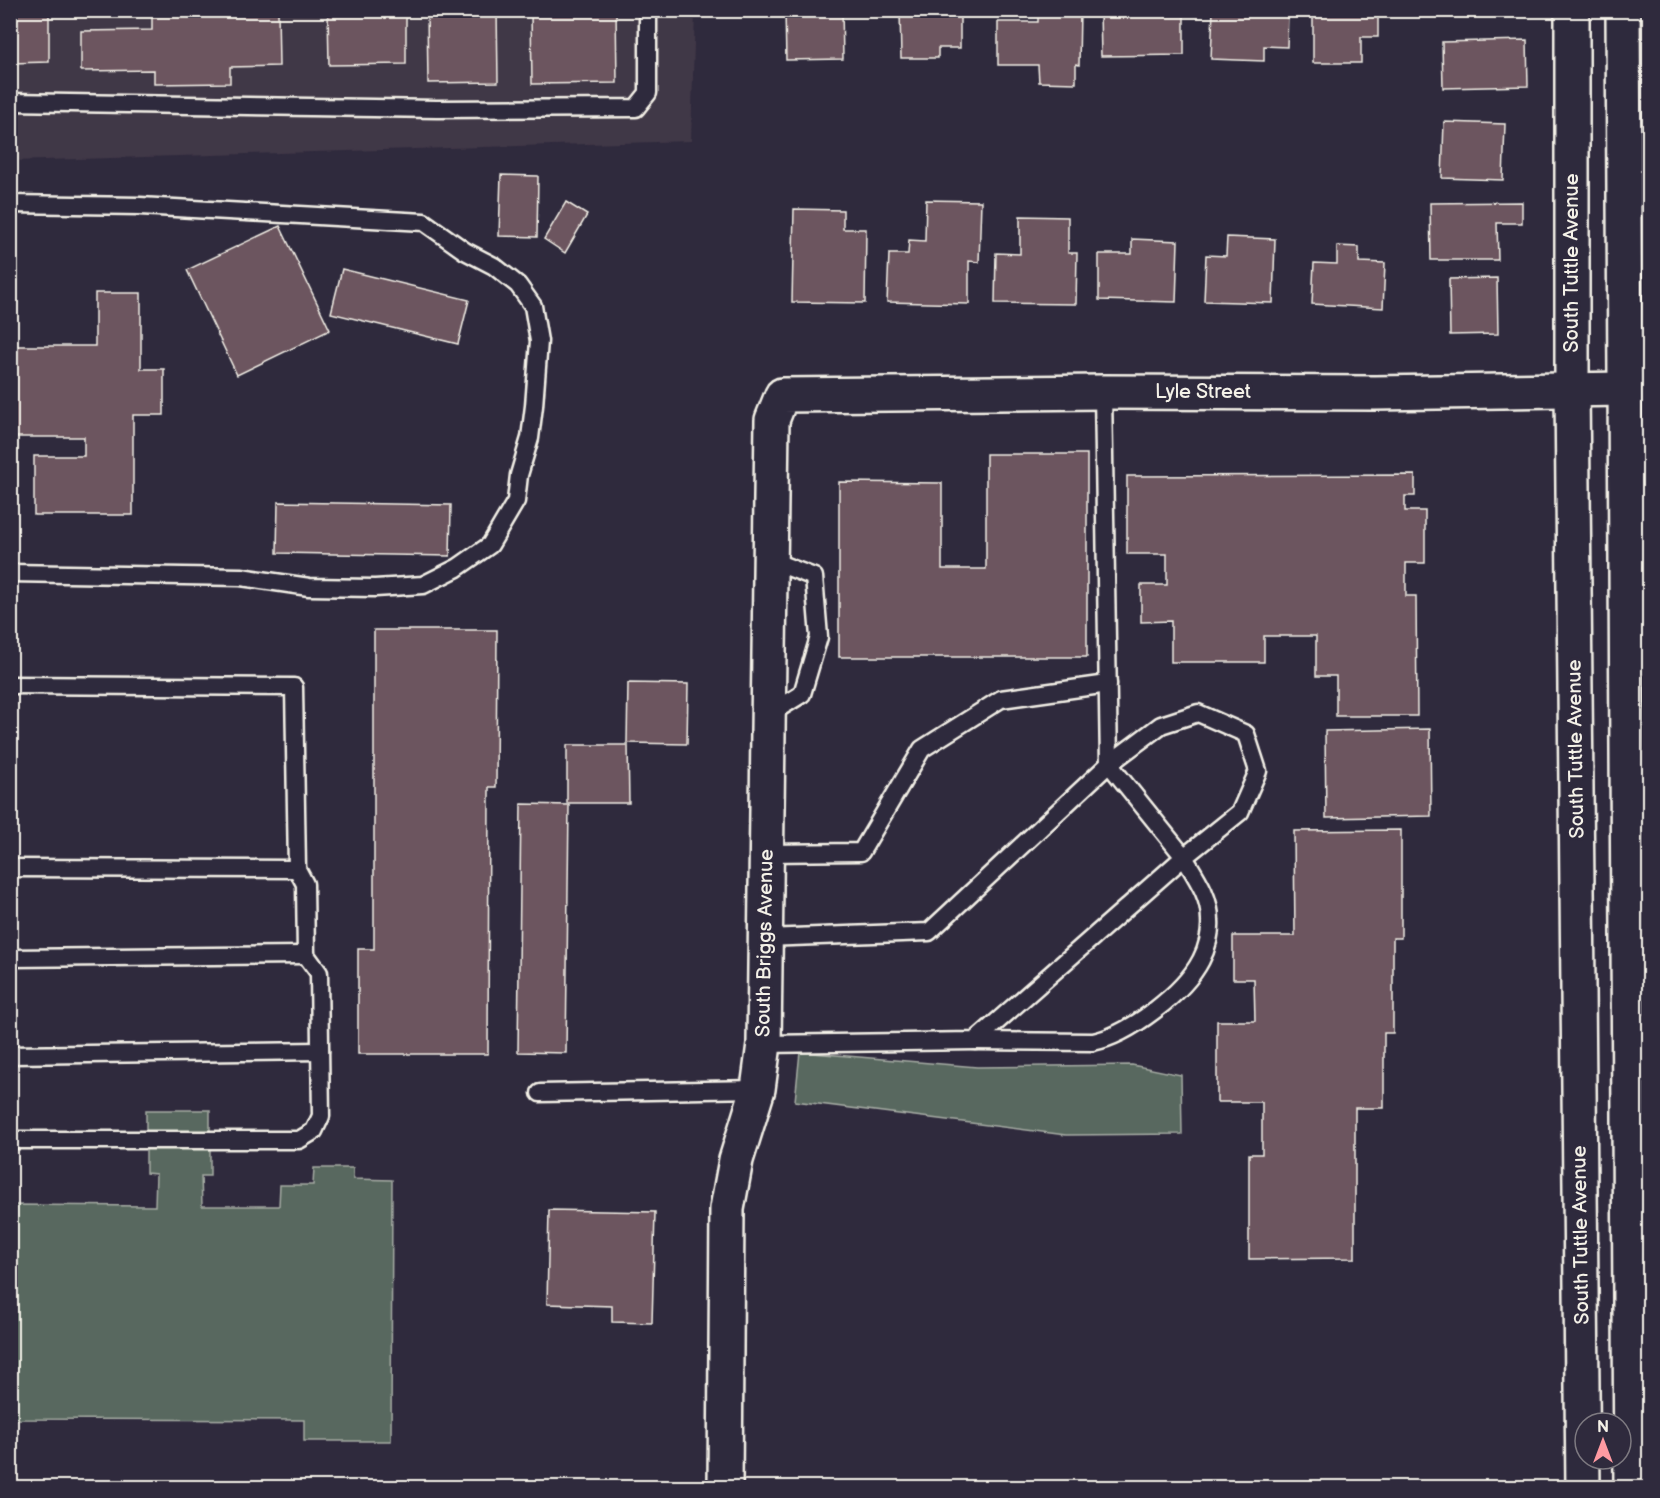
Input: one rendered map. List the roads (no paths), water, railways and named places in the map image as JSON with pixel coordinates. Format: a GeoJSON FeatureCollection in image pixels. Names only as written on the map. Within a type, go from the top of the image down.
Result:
{"type":"FeatureCollection","features":[{"type":"Feature","properties":{"kind":"main road","name":"South Tuttle Avenue"},"geometry":{"type":"LineString","coordinates":[[1572,10],[1572,389],[1583,1488]]}},
{"type":"Feature","properties":{"kind":"main road"},"geometry":{"type":"LineString","coordinates":[[1623,10],[1624,388],[1639,1179],[1631,1488]]}},
{"type":"Feature","properties":{"kind":"main road","name":"Lyle Street"},"geometry":{"type":"LineString","coordinates":[[782,395],[1103,392],[1375,393],[1624,388]]}},
{"type":"Feature","properties":{"kind":"main road","name":"South Briggs Avenue"},"geometry":{"type":"LineString","coordinates":[[725,1488],[727,1209],[736,1160],[758,1089],[764,1044],[772,420],[782,395]]}},
{"type":"Feature","properties":{"kind":"lane"},"geometry":{"type":"LineString","coordinates":[[10,102],[436,109],[636,108],[648,93],[648,10]]}},
{"type":"Feature","properties":{"kind":"lane"},"geometry":{"type":"LineString","coordinates":[[10,204],[140,206],[424,222],[465,250],[494,266],[518,285],[533,306],[539,341],[530,438],[519,474],[516,501],[490,545],[457,568],[423,585],[375,588],[309,587],[240,577],[10,573]]}},
{"type":"Feature","properties":{"kind":"lane"},"geometry":{"type":"LineString","coordinates":[[764,1044],[1093,1042],[1104,1040],[1139,1022],[1166,1000],[1192,974],[1200,962],[1211,921],[1209,904],[1204,891],[1184,857],[1109,764],[1103,392]]}},
{"type":"Feature","properties":{"kind":"lane"},"geometry":{"type":"LineString","coordinates":[[768,715],[802,694],[819,637],[814,577],[770,560]]}},
{"type":"Feature","properties":{"kind":"lane"},"geometry":{"type":"LineString","coordinates":[[765,853],[861,852],[922,749],[1002,699],[1108,684]]}},
{"type":"Feature","properties":{"kind":"lane"},"geometry":{"type":"LineString","coordinates":[[10,685],[294,687],[297,869],[305,884],[306,955],[319,973],[321,1116],[314,1131],[299,1140],[10,1140]]}},
{"type":"Feature","properties":{"kind":"lane"},"geometry":{"type":"LineString","coordinates":[[764,938],[929,932],[1109,764],[1161,725],[1198,713],[1246,734],[1258,771],[1240,812],[1184,857],[975,1041]]}},
{"type":"Feature","properties":{"kind":"lane"},"geometry":{"type":"LineString","coordinates":[[10,868],[297,869]]}},
{"type":"Feature","properties":{"kind":"lane"},"geometry":{"type":"LineString","coordinates":[[10,958],[306,955]]}},
{"type":"Feature","properties":{"kind":"lane"},"geometry":{"type":"LineString","coordinates":[[10,1055],[320,1052]]}},
{"type":"Feature","properties":{"kind":"lane"},"geometry":{"type":"LineString","coordinates":[[540,1094],[758,1089]]}}]}
